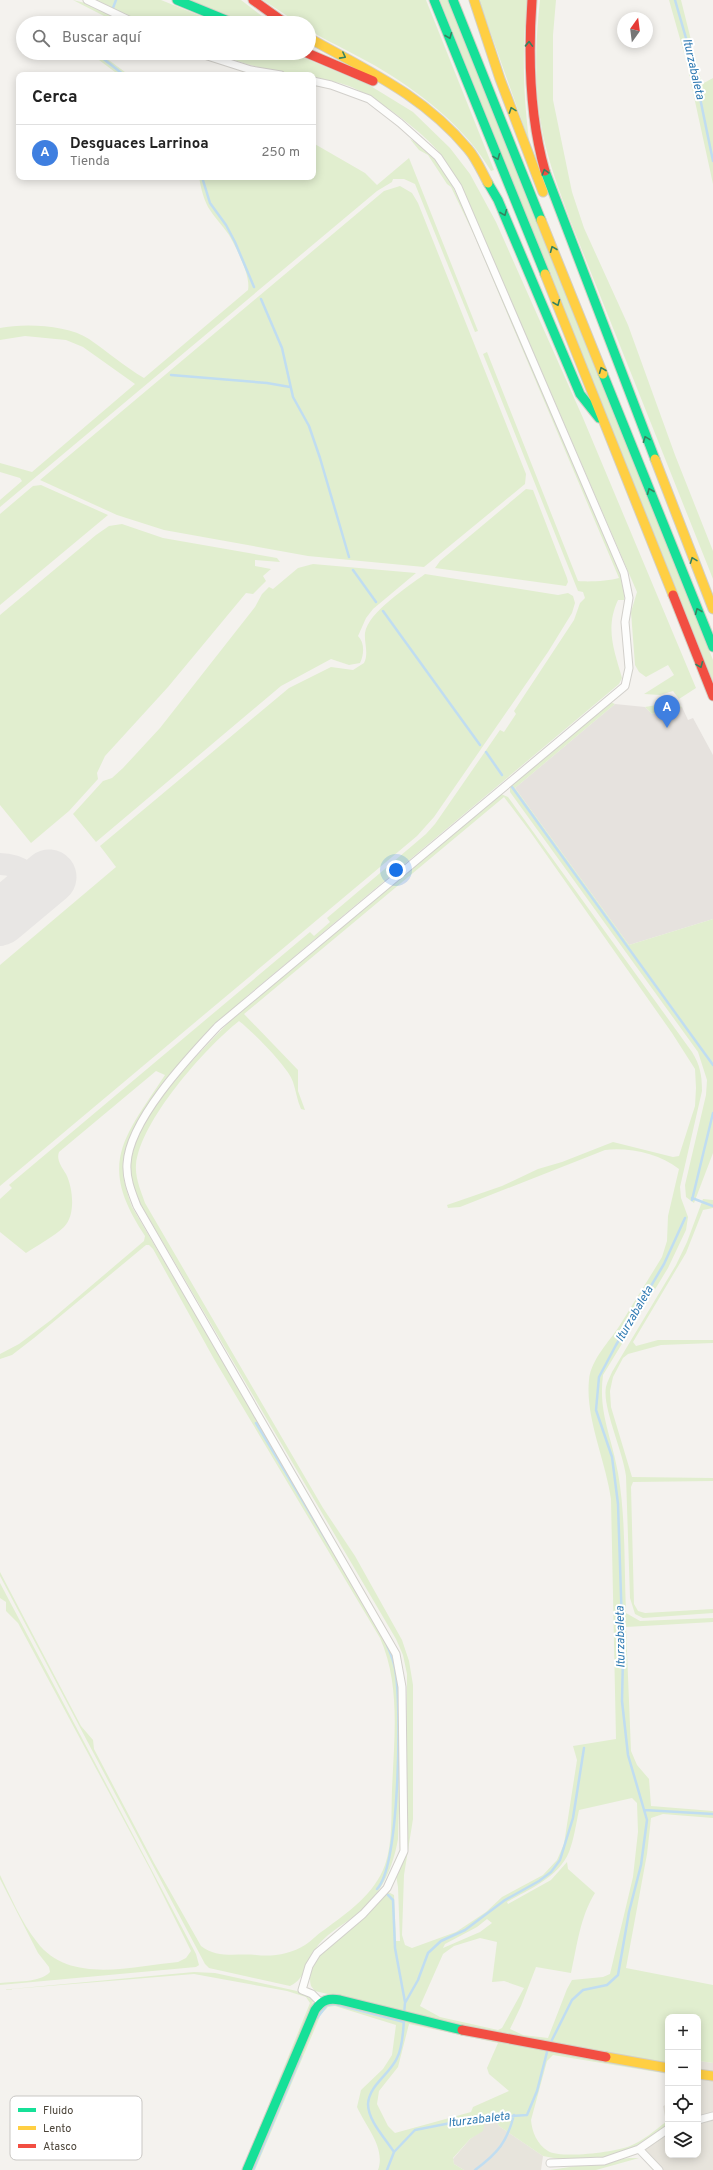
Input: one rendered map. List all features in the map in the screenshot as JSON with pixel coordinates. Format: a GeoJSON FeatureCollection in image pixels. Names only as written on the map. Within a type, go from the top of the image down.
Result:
{"type":"FeatureCollection","features":[{"type":"Feature","properties":{"kind":"main road"},"geometry":{"type":"LineString","coordinates":[[177,0],[216,16]]}},
{"type":"Feature","properties":{"kind":"main road"},"geometry":{"type":"LineString","coordinates":[[252,0],[275,16]]}},
{"type":"Feature","properties":{"kind":"main road"},"geometry":{"type":"LineString","coordinates":[[434,0],[609,433],[713,696]]}},
{"type":"Feature","properties":{"kind":"main road"},"geometry":{"type":"LineString","coordinates":[[453,0],[713,647]]}},
{"type":"Feature","properties":{"kind":"main road"},"geometry":{"type":"LineString","coordinates":[[474,0],[500,79],[536,174],[638,418]]}},
{"type":"Feature","properties":{"kind":"main road"},"geometry":{"type":"LineString","coordinates":[[532,0],[529,31],[529,80],[531,108],[541,161],[549,186],[638,418],[713,609]]}},
{"type":"Feature","properties":{"kind":"main road"},"geometry":{"type":"LineString","coordinates":[[316,42],[403,90],[439,117],[473,156],[498,200],[580,394],[609,433]]}},
{"type":"Feature","properties":{"kind":"main road"},"geometry":{"type":"LineString","coordinates":[[316,57],[378,84],[454,133]]}},
{"type":"Feature","properties":{"kind":"main road"},"geometry":{"type":"LineString","coordinates":[[247,2170],[320,2002],[325,1999],[332,1998],[484,2034],[665,2067]]}},
{"type":"Feature","properties":{"kind":"main road"},"geometry":{"type":"LineString","coordinates":[[701,2074],[713,2076]]}},
{"type":"Feature","properties":{"kind":"street"},"geometry":{"type":"LineString","coordinates":[[88,0],[121,16]]}},
{"type":"Feature","properties":{"kind":"street"},"geometry":{"type":"LineString","coordinates":[[220,60],[251,70],[263,72]]}},
{"type":"Feature","properties":{"kind":"street"},"geometry":{"type":"LineString","coordinates":[[316,82],[331,85],[369,99],[400,122],[438,157],[458,187],[624,573],[629,598],[625,622],[629,668],[625,686],[218,1026],[168,1084],[137,1130],[129,1148],[126,1165],[128,1178],[137,1206],[396,1654],[402,1687],[404,1851],[387,1888],[363,1914],[317,1953],[309,1966],[302,1990],[312,1994],[320,2002]]}},
{"type":"Feature","properties":{"kind":"street"},"geometry":{"type":"LineString","coordinates":[[701,2119],[713,2116]]}},
{"type":"Feature","properties":{"kind":"street"},"geometry":{"type":"LineString","coordinates":[[550,2163],[604,2161],[639,2149],[665,2132]]}},
{"type":"Feature","properties":{"kind":"street"},"geometry":{"type":"LineString","coordinates":[[639,2149],[659,2170]]}},
{"type":"Feature","properties":{"kind":"shaded area"},"geometry":{"type":"Polygon","coordinates":[[[615,704],[645,707],[652,714],[675,705],[677,710],[682,707],[688,720],[693,718],[713,755],[713,919],[629,945],[515,788],[615,704]]]}},
{"type":"Feature","properties":{"kind":"shaded area"},"geometry":{"type":"Polygon","coordinates":[[[701,2061],[713,2063],[713,2170],[656,2170],[643,2159],[637,2147],[665,2128],[665,2158],[701,2158],[701,2061]]]}},
{"type":"Feature","properties":{"kind":"shaded area"},"geometry":{"type":"Polygon","coordinates":[[[665,2105],[665,2116],[663,2106],[665,2105]]]}},
{"type":"Feature","properties":{"kind":"shaded area"},"geometry":{"type":"Polygon","coordinates":[[[494,2115],[499,2126],[543,2156],[541,2170],[464,2170],[454,2164],[453,2159],[470,2139],[480,2132],[486,2117],[494,2115]]]}},
{"type":"Feature","properties":{"kind":"green space"},"geometry":{"type":"Polygon","coordinates":[[[73,0],[85,3],[112,16],[104,16],[73,0]]]}},
{"type":"Feature","properties":{"kind":"green space"},"geometry":{"type":"Polygon","coordinates":[[[97,0],[161,0],[201,16],[128,16],[97,0]]]}},
{"type":"Feature","properties":{"kind":"green space"},"geometry":{"type":"Polygon","coordinates":[[[186,0],[241,0],[262,16],[227,16],[186,0]]]}},
{"type":"Feature","properties":{"kind":"green space"},"geometry":{"type":"Polygon","coordinates":[[[263,0],[426,0],[494,170],[491,171],[470,142],[444,115],[415,91],[375,66],[316,34],[316,16],[287,16],[263,0]]]}},
{"type":"Feature","properties":{"kind":"green space"},"geometry":{"type":"Polygon","coordinates":[[[440,0],[448,0],[713,660],[713,681],[440,0]]]}},
{"type":"Feature","properties":{"kind":"green space"},"geometry":{"type":"Polygon","coordinates":[[[479,0],[527,0],[524,36],[524,70],[525,105],[529,141],[479,0]]]}},
{"type":"Feature","properties":{"kind":"green space"},"geometry":{"type":"Polygon","coordinates":[[[540,0],[556,0],[553,35],[553,100],[572,192],[584,228],[628,325],[675,455],[713,551],[713,579],[570,220],[548,157],[540,118],[536,68],[540,0]]]}},
{"type":"Feature","properties":{"kind":"green space"},"geometry":{"type":"Polygon","coordinates":[[[669,0],[681,0],[702,84],[713,78],[713,184],[686,60],[669,0]]]}},
{"type":"Feature","properties":{"kind":"green space"},"geometry":{"type":"Polygon","coordinates":[[[99,60],[109,60],[125,72],[115,72],[99,60]]]}},
{"type":"Feature","properties":{"kind":"green space"},"geometry":{"type":"Polygon","coordinates":[[[234,60],[309,60],[369,85],[413,112],[450,148],[470,174],[496,222],[583,418],[696,688],[679,699],[673,691],[660,695],[644,694],[674,675],[668,665],[646,677],[639,672],[635,665],[631,612],[637,592],[468,201],[443,157],[430,142],[409,124],[360,91],[336,82],[316,78],[316,72],[282,72],[234,60]]]}},
{"type":"Feature","properties":{"kind":"green space"},"geometry":{"type":"Polygon","coordinates":[[[410,139],[420,145],[436,160],[454,189],[464,209],[621,574],[625,595],[624,600],[618,600],[614,610],[611,630],[622,678],[619,684],[247,996],[219,1022],[179,1064],[156,1094],[134,1128],[124,1155],[124,1179],[132,1207],[390,1644],[396,1666],[402,1740],[398,1839],[393,1860],[385,1880],[373,1898],[358,1913],[323,1939],[316,1949],[304,1973],[295,1983],[290,1986],[209,1968],[205,1964],[0,1576],[0,1572],[81,1726],[93,1740],[94,1749],[154,1863],[201,1946],[214,1953],[227,1955],[268,1956],[288,1953],[308,1943],[351,1909],[367,1894],[380,1876],[385,1865],[388,1856],[390,1837],[395,1713],[394,1694],[387,1656],[380,1638],[214,1359],[153,1249],[149,1245],[146,1245],[34,1338],[12,1355],[0,1359],[0,1354],[19,1344],[51,1320],[144,1241],[145,1236],[130,1211],[122,1189],[119,1170],[121,1152],[137,1117],[165,1075],[156,1071],[59,1152],[59,1161],[66,1174],[72,1194],[72,1209],[68,1222],[55,1234],[26,1253],[0,1232],[0,1199],[12,1188],[9,1185],[310,932],[314,936],[330,922],[327,918],[426,834],[435,824],[500,730],[504,732],[516,714],[514,711],[574,620],[580,603],[585,598],[583,592],[578,591],[483,354],[487,352],[578,581],[599,581],[619,578],[474,235],[451,187],[447,184],[428,155],[419,150],[410,139]]]}},
{"type":"Feature","properties":{"kind":"green space"},"geometry":{"type":"Polygon","coordinates":[[[316,145],[365,173],[377,185],[409,158],[478,331],[475,332],[415,184],[404,179],[393,179],[392,182],[377,191],[0,507],[0,500],[22,481],[20,478],[0,472],[0,463],[32,472],[135,384],[83,347],[66,340],[25,336],[0,340],[0,328],[10,326],[46,326],[80,334],[144,378],[248,290],[245,270],[235,247],[229,235],[208,207],[202,192],[200,180],[316,180],[316,145]]]}},
{"type":"Feature","properties":{"kind":"green space"},"geometry":{"type":"Polygon","coordinates":[[[400,186],[412,193],[418,203],[526,474],[525,484],[424,567],[308,556],[164,530],[117,515],[40,480],[384,191],[400,186]]]}},
{"type":"Feature","properties":{"kind":"green space"},"geometry":{"type":"Polygon","coordinates":[[[41,485],[108,515],[0,605],[0,514],[33,486],[41,485]]]}},
{"type":"Feature","properties":{"kind":"green space"},"geometry":{"type":"Polygon","coordinates":[[[526,489],[533,490],[567,578],[568,582],[566,586],[435,568],[440,561],[526,489]]]}},
{"type":"Feature","properties":{"kind":"green space"},"geometry":{"type":"Polygon","coordinates":[[[122,524],[163,538],[277,558],[280,562],[255,560],[255,566],[271,569],[263,576],[266,581],[253,594],[246,593],[168,687],[105,756],[97,773],[98,779],[69,811],[31,843],[0,805],[0,615],[96,535],[109,526],[122,524]]]}},
{"type":"Feature","properties":{"kind":"green space"},"geometry":{"type":"Polygon","coordinates":[[[313,564],[416,573],[373,609],[366,618],[358,636],[362,642],[363,649],[360,663],[349,665],[331,659],[281,686],[96,842],[73,814],[103,781],[112,778],[123,768],[160,728],[255,607],[262,594],[269,587],[273,589],[298,568],[313,564]]]}},
{"type":"Feature","properties":{"kind":"green space"},"geometry":{"type":"Polygon","coordinates":[[[425,574],[558,595],[568,593],[573,596],[575,603],[572,613],[548,652],[434,817],[417,836],[0,1186],[0,965],[116,867],[100,846],[289,688],[331,667],[353,670],[364,663],[366,652],[365,633],[373,617],[390,600],[425,574]]]}},
{"type":"Feature","properties":{"kind":"green space"},"geometry":{"type":"Polygon","coordinates":[[[610,702],[615,704],[515,788],[629,945],[713,919],[713,1153],[694,1203],[686,1197],[685,1185],[706,1095],[707,1080],[698,1052],[510,792],[510,787],[610,702]]]}},
{"type":"Feature","properties":{"kind":"green space"},"geometry":{"type":"Polygon","coordinates":[[[668,703],[675,705],[652,714],[645,707],[668,703]]]}},
{"type":"Feature","properties":{"kind":"green space"},"geometry":{"type":"Polygon","coordinates":[[[675,705],[682,707],[677,710],[675,705]]]}},
{"type":"Feature","properties":{"kind":"green space"},"geometry":{"type":"Polygon","coordinates":[[[501,794],[508,797],[697,1061],[701,1075],[702,1091],[680,1187],[681,1198],[688,1217],[686,1230],[668,1268],[603,1375],[602,1401],[621,1490],[624,1525],[626,1613],[640,1621],[713,1618],[713,1622],[626,1627],[631,1751],[637,1765],[649,1779],[651,1806],[713,1811],[713,1818],[663,1814],[651,1818],[647,1854],[626,1968],[713,1985],[713,2063],[701,2061],[701,2014],[665,2014],[665,2064],[476,2029],[315,1991],[311,1986],[310,1975],[313,1965],[320,1955],[337,1938],[365,1917],[388,1892],[394,1895],[396,1941],[400,1941],[398,1887],[396,1875],[406,1839],[407,1674],[403,1655],[396,1639],[137,1198],[131,1177],[130,1162],[136,1139],[158,1102],[204,1048],[231,1020],[501,794]],[[504,797],[244,1014],[298,1070],[298,1091],[305,1110],[301,1109],[293,1082],[285,1068],[252,1032],[239,1021],[209,1049],[161,1107],[140,1147],[136,1165],[136,1175],[145,1203],[323,1508],[355,1556],[402,1640],[409,1661],[413,1685],[413,1819],[404,1875],[402,1935],[405,1945],[412,1948],[456,1932],[486,1912],[502,1897],[543,1875],[557,1860],[564,1844],[577,1760],[573,1746],[616,1739],[611,1499],[590,1409],[589,1380],[590,1372],[597,1358],[620,1325],[662,1257],[667,1241],[668,1216],[679,1169],[663,1159],[644,1153],[614,1149],[605,1150],[460,1207],[448,1208],[447,1205],[502,1186],[538,1169],[562,1162],[613,1142],[673,1157],[679,1156],[695,1106],[695,1069],[672,1033],[529,830],[504,797]],[[632,1798],[579,1810],[569,1852],[558,1869],[542,1882],[507,1902],[508,1904],[551,1880],[567,1862],[568,1869],[595,1893],[582,1922],[571,1973],[536,1967],[521,2006],[510,2029],[523,2035],[548,2038],[572,1980],[603,1977],[610,1974],[633,1877],[638,1832],[637,1803],[632,1798]],[[487,1919],[477,1927],[445,1944],[443,1948],[480,1932],[492,1923],[487,1919]],[[480,1938],[454,1946],[443,1954],[420,2006],[440,2017],[498,2030],[502,2028],[524,1988],[504,1981],[492,1982],[497,1942],[480,1938]]]}},
{"type":"Feature","properties":{"kind":"green space"},"geometry":{"type":"Polygon","coordinates":[[[703,1199],[713,1200],[713,1208],[703,1210],[686,1253],[633,1342],[636,1346],[658,1340],[713,1340],[713,1343],[661,1345],[628,1354],[623,1358],[613,1377],[610,1391],[611,1407],[632,1477],[713,1478],[713,1481],[633,1482],[631,1487],[634,1604],[638,1611],[645,1613],[713,1609],[713,1613],[643,1618],[635,1614],[630,1598],[626,1476],[607,1406],[606,1387],[612,1372],[676,1265],[687,1242],[703,1199]]]}},
{"type":"Feature","properties":{"kind":"green space"},"geometry":{"type":"Polygon","coordinates":[[[0,1583],[196,1954],[199,1965],[196,1967],[0,1985],[0,1983],[34,1980],[46,1976],[50,1972],[49,1967],[38,1953],[0,1879],[0,1875],[21,1918],[31,1934],[50,1955],[66,1964],[103,1970],[122,1969],[178,1962],[186,1958],[191,1951],[150,1869],[18,1623],[6,1611],[6,1602],[0,1598],[0,1583]]]}},
{"type":"Feature","properties":{"kind":"green space"},"geometry":{"type":"Polygon","coordinates":[[[194,1972],[215,1973],[297,1991],[305,1994],[313,2001],[244,2170],[242,2170],[310,2003],[306,1997],[287,1991],[194,1974],[0,1990],[194,1972]]]}},
{"type":"Feature","properties":{"kind":"green space"},"geometry":{"type":"Polygon","coordinates":[[[329,2003],[665,2070],[665,2074],[553,2055],[547,2061],[531,2120],[536,2137],[541,2145],[548,2151],[576,2155],[613,2150],[635,2144],[665,2123],[665,2128],[624,2153],[603,2157],[559,2159],[543,2156],[499,2126],[494,2115],[486,2117],[483,2131],[470,2139],[453,2158],[454,2164],[464,2170],[378,2170],[380,2162],[377,2146],[357,2107],[361,2090],[383,2069],[392,2055],[396,2025],[335,2006],[328,2007],[321,2014],[255,2170],[251,2170],[317,2013],[323,2006],[329,2003]],[[409,2024],[398,2067],[379,2091],[377,2104],[388,2126],[395,2133],[471,2112],[473,2107],[509,2091],[489,2074],[487,2068],[498,2043],[409,2024]]]}},
{"type":"Feature","properties":{"kind":"green space"},"geometry":{"type":"Polygon","coordinates":[[[629,2158],[639,2158],[596,2170],[550,2170],[629,2158]]]}},
{"type":"Feature","properties":{"kind":"waterway"},"geometry":{"type":"LineString","coordinates":[[113,8],[116,0]]}},
{"type":"Feature","properties":{"kind":"waterway","name":"Iturzabaleta"},"geometry":{"type":"LineString","coordinates":[[675,0],[692,59],[713,161]]}},
{"type":"Feature","properties":{"kind":"waterway"},"geometry":{"type":"LineString","coordinates":[[105,60],[120,72]]}},
{"type":"Feature","properties":{"kind":"waterway"},"geometry":{"type":"LineString","coordinates":[[203,180],[210,203],[226,225],[235,242],[254,287]]}},
{"type":"Feature","properties":{"kind":"waterway"},"geometry":{"type":"LineString","coordinates":[[261,299],[282,348],[293,397],[309,426],[320,458],[349,557]]}},
{"type":"Feature","properties":{"kind":"waterway"},"geometry":{"type":"LineString","coordinates":[[171,375],[267,383],[290,387]]}},
{"type":"Feature","properties":{"kind":"waterway"},"geometry":{"type":"LineString","coordinates":[[353,570],[376,602]]}},
{"type":"Feature","properties":{"kind":"waterway"},"geometry":{"type":"LineString","coordinates":[[383,611],[480,745]]}},
{"type":"Feature","properties":{"kind":"waterway"},"geometry":{"type":"LineString","coordinates":[[486,752],[502,775]]}},
{"type":"Feature","properties":{"kind":"waterway"},"geometry":{"type":"LineString","coordinates":[[512,787],[713,1065]]}},
{"type":"Feature","properties":{"kind":"waterway","name":"Iturzabaleta"},"geometry":{"type":"LineString","coordinates":[[692,1200],[713,1113]]}},
{"type":"Feature","properties":{"kind":"waterway"},"geometry":{"type":"LineString","coordinates":[[692,1198],[713,1206]]}},
{"type":"Feature","properties":{"kind":"waterway","name":"Iturzabaleta"},"geometry":{"type":"LineString","coordinates":[[551,2042],[572,2000],[583,1990],[607,1985],[618,1975],[629,1912],[641,1865],[647,1820],[628,1755],[622,1701],[623,1656],[618,1504],[612,1457],[596,1410],[599,1377],[616,1345],[664,1264],[685,1218]]}},
{"type":"Feature","properties":{"kind":"waterway"},"geometry":{"type":"LineString","coordinates":[[256,1423],[331,1548]]}},
{"type":"Feature","properties":{"kind":"waterway"},"geometry":{"type":"LineString","coordinates":[[377,1889],[385,1874],[390,1850],[397,1786],[398,1693],[395,1667],[387,1645]]}},
{"type":"Feature","properties":{"kind":"waterway"},"geometry":{"type":"LineString","coordinates":[[404,2014],[405,2003],[418,1980],[428,1953],[441,1941],[465,1930],[505,1900],[539,1881],[551,1872],[560,1860],[573,1818],[584,1748]]}},
{"type":"Feature","properties":{"kind":"waterway"},"geometry":{"type":"LineString","coordinates":[[644,1810],[713,1814]]}},
{"type":"Feature","properties":{"kind":"waterway"},"geometry":{"type":"LineString","coordinates":[[388,1895],[393,1900],[395,1948],[405,2002]]}},
{"type":"Feature","properties":{"kind":"waterway"},"geometry":{"type":"LineString","coordinates":[[317,2018],[327,2005],[335,2004],[404,2022]]}},
{"type":"Feature","properties":{"kind":"waterway"},"geometry":{"type":"LineString","coordinates":[[394,2152],[374,2123],[368,2104],[372,2091],[394,2064],[399,2054],[404,2019]]}},
{"type":"Feature","properties":{"kind":"waterway","name":"Iturzabaleta"},"geometry":{"type":"LineString","coordinates":[[387,2170],[394,2152],[415,2130],[471,2119],[527,2115],[537,2091],[547,2052]]}},
{"type":"Feature","properties":{"kind":"waterway"},"geometry":{"type":"LineString","coordinates":[[253,2170],[301,2056]]}},
{"type":"Feature","properties":{"kind":"waterway"},"geometry":{"type":"LineString","coordinates":[[475,2170],[490,2158],[505,2140],[514,2115]]}},
{"type":"Feature","properties":{"kind":"taxiway"},"geometry":{"type":"LineString","coordinates":[[0,864],[14,866],[28,873],[34,878],[40,891],[40,898],[34,909],[23,920],[0,935]]}},
{"type":"Feature","properties":{"kind":"runway"},"geometry":{"type":"LineString","coordinates":[[0,918],[49,877]]}},
{"type":"Feature","properties":{"kind":"traffic: fast"},"geometry":{"type":"LineString","coordinates":[[177,0],[216,16]]}},
{"type":"Feature","properties":{"kind":"traffic: fast"},"geometry":{"type":"LineString","coordinates":[[434,0],[545,274]]}},
{"type":"Feature","properties":{"kind":"traffic: fast"},"geometry":{"type":"LineString","coordinates":[[453,0],[541,220]]}},
{"type":"Feature","properties":{"kind":"traffic: fast"},"geometry":{"type":"LineString","coordinates":[[545,171],[655,459]]}},
{"type":"Feature","properties":{"kind":"traffic: fast"},"geometry":{"type":"LineString","coordinates":[[488,183],[498,200],[580,394],[599,418]]}},
{"type":"Feature","properties":{"kind":"traffic: fast"},"geometry":{"type":"LineString","coordinates":[[603,374],[713,647]]}},
{"type":"Feature","properties":{"kind":"traffic: fast"},"geometry":{"type":"LineString","coordinates":[[247,2170],[315,2010],[326,2000],[340,2000],[462,2030]]}},
{"type":"Feature","properties":{"kind":"traffic: slow"},"geometry":{"type":"LineString","coordinates":[[474,0],[500,79],[543,192]]}},
{"type":"Feature","properties":{"kind":"traffic: slow"},"geometry":{"type":"LineString","coordinates":[[316,42],[394,86],[432,114],[451,130],[471,153],[488,183]]}},
{"type":"Feature","properties":{"kind":"traffic: slow"},"geometry":{"type":"LineString","coordinates":[[541,220],[603,374]]}},
{"type":"Feature","properties":{"kind":"traffic: slow"},"geometry":{"type":"LineString","coordinates":[[545,274],[673,595]]}},
{"type":"Feature","properties":{"kind":"traffic: slow"},"geometry":{"type":"LineString","coordinates":[[655,459],[713,609]]}},
{"type":"Feature","properties":{"kind":"traffic: slow"},"geometry":{"type":"LineString","coordinates":[[606,2057],[665,2067]]}},
{"type":"Feature","properties":{"kind":"traffic: slow"},"geometry":{"type":"LineString","coordinates":[[701,2074],[713,2076]]}},
{"type":"Feature","properties":{"kind":"traffic: jam"},"geometry":{"type":"LineString","coordinates":[[253,0],[275,16]]}},
{"type":"Feature","properties":{"kind":"traffic: jam"},"geometry":{"type":"LineString","coordinates":[[532,0],[530,43],[531,86],[536,129],[545,171]]}},
{"type":"Feature","properties":{"kind":"traffic: jam"},"geometry":{"type":"LineString","coordinates":[[316,57],[373,81]]}},
{"type":"Feature","properties":{"kind":"traffic: jam"},"geometry":{"type":"LineString","coordinates":[[673,595],[713,696]]}},
{"type":"Feature","properties":{"kind":"traffic: jam"},"geometry":{"type":"LineString","coordinates":[[462,2030],[606,2057]]}},
{"type":"Feature","properties":{"kind":"place","name":"Desguaces Larrinoa"},"geometry":{"type":"Point","coordinates":[667,728]}}]}
